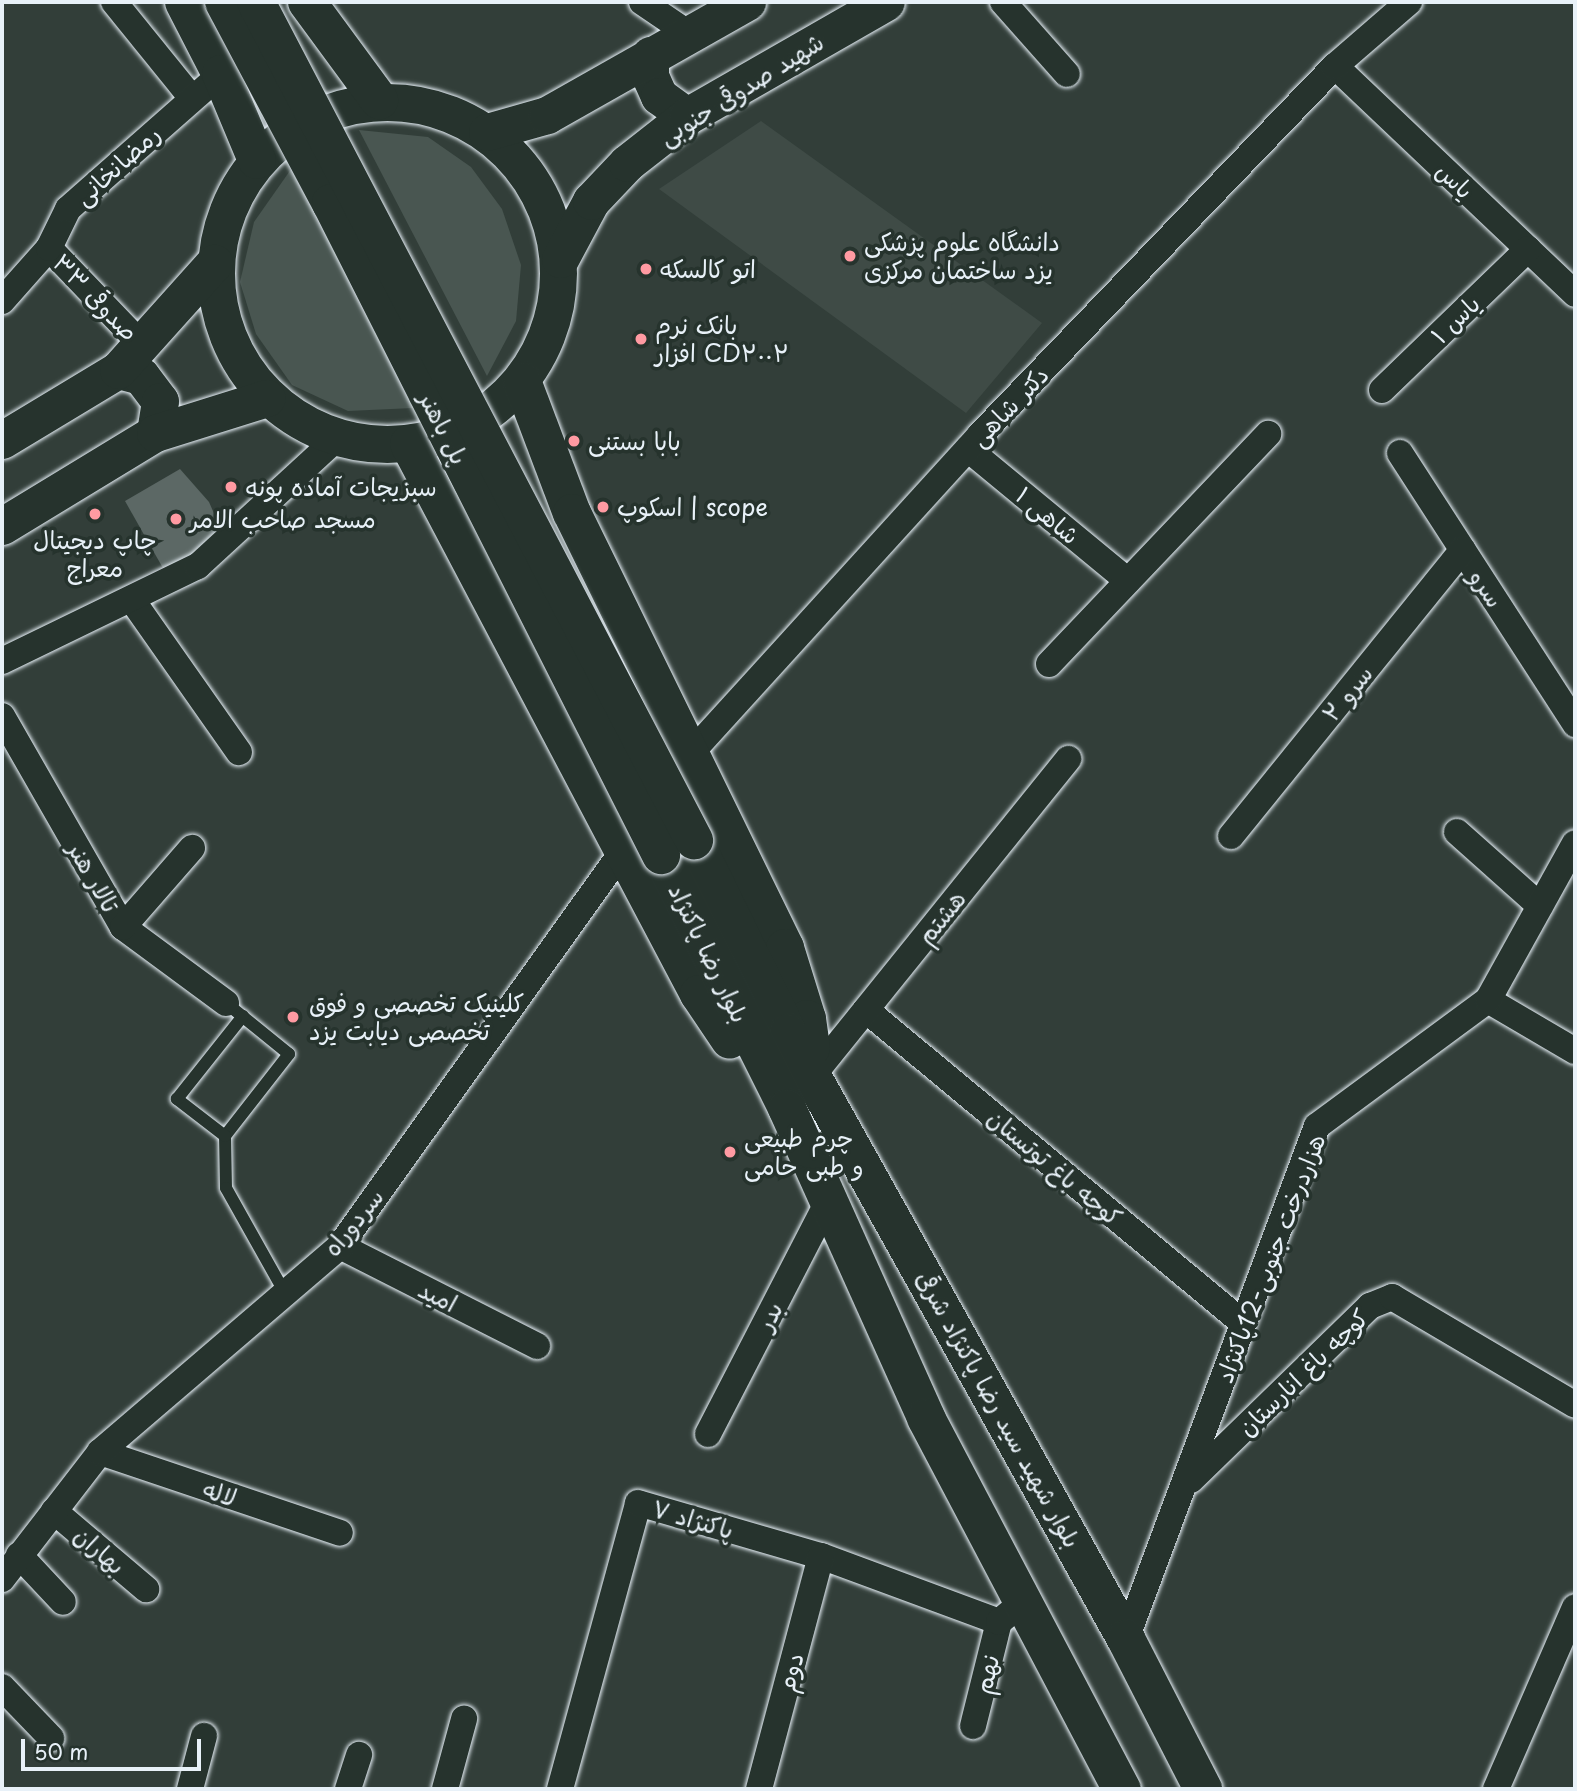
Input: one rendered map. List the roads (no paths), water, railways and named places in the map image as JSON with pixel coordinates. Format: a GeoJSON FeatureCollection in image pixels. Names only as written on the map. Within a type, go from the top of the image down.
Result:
{"type":"FeatureCollection","features":[{"type":"Feature","properties":{"kind":"main road"},"geometry":{"type":"LineString","coordinates":[[184,2],[221,74],[257,160]]}},
{"type":"Feature","properties":{"kind":"main road","name":"پل باهنر"},"geometry":{"type":"LineString","coordinates":[[224,2],[677,848]]}},
{"type":"Feature","properties":{"kind":"main road","name":"پل باهنر"},"geometry":{"type":"LineString","coordinates":[[256,2],[677,848]]}},
{"type":"Feature","properties":{"kind":"main road"},"geometry":{"type":"LineString","coordinates":[[487,132],[547,116],[747,2]]}},
{"type":"Feature","properties":{"kind":"main road","name":"شهید صدوقی جنوبی"},"geometry":{"type":"LineString","coordinates":[[560,259],[591,201],[627,163],[687,116],[886,2]]}},
{"type":"Feature","properties":{"kind":"main road"},"geometry":{"type":"LineString","coordinates":[[221,74],[315,12],[379,100]]}},
{"type":"Feature","properties":{"kind":"main road"},"geometry":{"type":"LineString","coordinates":[[650,55],[650,76],[659,96],[687,116]]}},
{"type":"Feature","properties":{"kind":"main road"},"geometry":{"type":"LineString","coordinates":[[379,100],[436,107],[487,132],[538,187],[560,259],[552,324],[522,381],[471,424],[409,444],[337,438],[267,398],[226,336],[214,263],[227,208],[257,160],[312,118],[379,100]]}},
{"type":"Feature","properties":{"kind":"main road"},"geometry":{"type":"LineString","coordinates":[[2,440],[131,358],[214,263]]}},
{"type":"Feature","properties":{"kind":"main road"},"geometry":{"type":"LineString","coordinates":[[131,358],[160,401],[155,433]]}},
{"type":"Feature","properties":{"kind":"main road"},"geometry":{"type":"LineString","coordinates":[[522,381],[572,513],[785,948],[807,1019],[814,1074]]}},
{"type":"Feature","properties":{"kind":"main road"},"geometry":{"type":"LineString","coordinates":[[2,526],[155,433],[267,398]]}},
{"type":"Feature","properties":{"kind":"main road"},"geometry":{"type":"LineString","coordinates":[[409,444],[699,994],[734,1047],[787,1108]]}},
{"type":"Feature","properties":{"kind":"main road"},"geometry":{"type":"LineString","coordinates":[[471,560],[572,513]]}},
{"type":"Feature","properties":{"kind":"main road","name":"بلوار رضا پاکنژاد"},"geometry":{"type":"LineString","coordinates":[[677,848],[772,1042]]}},
{"type":"Feature","properties":{"kind":"main road"},"geometry":{"type":"LineString","coordinates":[[772,1042],[787,1108],[830,1198],[1011,1612],[1122,1789]]}},
{"type":"Feature","properties":{"kind":"main road","name":"بلوار شهید سید رضا پاکنژاد شرقی"},"geometry":{"type":"LineString","coordinates":[[772,1042],[814,1074],[1126,1639],[1203,1789]]}},
{"type":"Feature","properties":{"kind":"street"},"geometry":{"type":"LineString","coordinates":[[114,2],[191,97]]}},
{"type":"Feature","properties":{"kind":"street"},"geometry":{"type":"LineString","coordinates":[[642,2],[689,34]]}},
{"type":"Feature","properties":{"kind":"street"},"geometry":{"type":"LineString","coordinates":[[1003,2],[1068,74]]}},
{"type":"Feature","properties":{"kind":"street","name":"دکتر شاهی"},"geometry":{"type":"LineString","coordinates":[[691,753],[968,449],[1335,66],[1409,2]]}},
{"type":"Feature","properties":{"kind":"street","name":"یاس"},"geometry":{"type":"LineString","coordinates":[[1335,66],[1575,294]]}},
{"type":"Feature","properties":{"kind":"street","name":"رمضانخانی"},"geometry":{"type":"LineString","coordinates":[[2,301],[49,248],[68,209],[191,97],[221,74]]}},
{"type":"Feature","properties":{"kind":"street","name":"صدوقی ۳۳"},"geometry":{"type":"LineString","coordinates":[[49,248],[131,358]]}},
{"type":"Feature","properties":{"kind":"street","name":"یاس ۱"},"geometry":{"type":"LineString","coordinates":[[1382,390],[1528,249]]}},
{"type":"Feature","properties":{"kind":"street"},"geometry":{"type":"LineString","coordinates":[[1049,664],[1268,434]]}},
{"type":"Feature","properties":{"kind":"street"},"geometry":{"type":"LineString","coordinates":[[2,660],[132,600],[198,566],[337,438]]}},
{"type":"Feature","properties":{"kind":"street","name":"شاهی ۱"},"geometry":{"type":"LineString","coordinates":[[968,449],[1128,580]]}},
{"type":"Feature","properties":{"kind":"street","name":"سرو"},"geometry":{"type":"LineString","coordinates":[[1400,453],[1575,724]]}},
{"type":"Feature","properties":{"kind":"street","name":"سرو ۲"},"geometry":{"type":"LineString","coordinates":[[1231,836],[1463,550]]}},
{"type":"Feature","properties":{"kind":"street"},"geometry":{"type":"LineString","coordinates":[[132,600],[239,752]]}},
{"type":"Feature","properties":{"kind":"street","name":"تالار هنر"},"geometry":{"type":"LineString","coordinates":[[2,716],[122,927],[234,1009]]}},
{"type":"Feature","properties":{"kind":"street","name":"هشتم"},"geometry":{"type":"LineString","coordinates":[[814,1074],[1069,759]]}},
{"type":"Feature","properties":{"kind":"street"},"geometry":{"type":"LineString","coordinates":[[1457,832],[1540,906]]}},
{"type":"Feature","properties":{"kind":"street","name":"هزاردرخت جنوبی-12پاکنژاد"},"geometry":{"type":"LineString","coordinates":[[1126,1639],[1187,1484],[1317,1126],[1488,1000],[1575,843]]}},
{"type":"Feature","properties":{"kind":"street"},"geometry":{"type":"LineString","coordinates":[[122,927],[192,848]]}},
{"type":"Feature","properties":{"kind":"street","name":"سردوراه"},"geometry":{"type":"LineString","coordinates":[[2,1579],[100,1452],[340,1246],[624,849]]}},
{"type":"Feature","properties":{"kind":"street"},"geometry":{"type":"LineString","coordinates":[[1488,1000],[1575,1051]]}},
{"type":"Feature","properties":{"kind":"street","name":"کوچه باغ توتستان"},"geometry":{"type":"LineString","coordinates":[[866,1010],[1243,1324]]}},
{"type":"Feature","properties":{"kind":"street","name":"بدر"},"geometry":{"type":"LineString","coordinates":[[708,1434],[830,1198]]}},
{"type":"Feature","properties":{"kind":"street","name":"امید"},"geometry":{"type":"LineString","coordinates":[[340,1246],[537,1346]]}},
{"type":"Feature","properties":{"kind":"street","name":"کوچه باغ انارستان"},"geometry":{"type":"LineString","coordinates":[[1187,1484],[1370,1306],[1392,1297],[1575,1405]]}},
{"type":"Feature","properties":{"kind":"street","name":"لاله"},"geometry":{"type":"LineString","coordinates":[[100,1452],[340,1533]]}},
{"type":"Feature","properties":{"kind":"street","name":"پاکنژاد ۷"},"geometry":{"type":"LineString","coordinates":[[560,1789],[638,1503],[1011,1612]]}},
{"type":"Feature","properties":{"kind":"street","name":"بهاران"},"geometry":{"type":"LineString","coordinates":[[54,1511],[146,1589]]}},
{"type":"Feature","properties":{"kind":"street"},"geometry":{"type":"LineString","coordinates":[[19,1555],[63,1602]]}},
{"type":"Feature","properties":{"kind":"street","name":"دوم"},"geometry":{"type":"LineString","coordinates":[[759,1789],[821,1556]]}},
{"type":"Feature","properties":{"kind":"street"},"geometry":{"type":"LineString","coordinates":[[1496,1789],[1575,1607]]}},
{"type":"Feature","properties":{"kind":"street","name":"نهم"},"geometry":{"type":"LineString","coordinates":[[973,1726],[1011,1612]]}},
{"type":"Feature","properties":{"kind":"street"},"geometry":{"type":"LineString","coordinates":[[2,1687],[51,1738]]}},
{"type":"Feature","properties":{"kind":"street"},"geometry":{"type":"LineString","coordinates":[[445,1789],[464,1719]]}},
{"type":"Feature","properties":{"kind":"street"},"geometry":{"type":"LineString","coordinates":[[190,1789],[204,1735]]}},
{"type":"Feature","properties":{"kind":"street"},"geometry":{"type":"LineString","coordinates":[[348,1789],[359,1755]]}},
{"type":"Feature","properties":{"kind":"lane"},"geometry":{"type":"LineString","coordinates":[[225,1136],[177,1099],[234,1009],[289,1054],[225,1136],[226,1188],[285,1293]]}},
{"type":"Feature","properties":{"kind":"place","name":"دانشگاه علوم پزشکی یزد ساختمان مرکزی"},"geometry":{"type":"Point","coordinates":[850,256]}},
{"type":"Feature","properties":{"kind":"place","name":"اتو کالسکه"},"geometry":{"type":"Point","coordinates":[646,269]}},
{"type":"Feature","properties":{"kind":"place","name":"بانک نرم افزار CD۲۰۰۲"},"geometry":{"type":"Point","coordinates":[641,339]}},
{"type":"Feature","properties":{"kind":"place","name":"بابا بستنی"},"geometry":{"type":"Point","coordinates":[574,441]}},
{"type":"Feature","properties":{"kind":"place","name":"سبزیجات آماده پونه"},"geometry":{"type":"Point","coordinates":[231,487]}},
{"type":"Feature","properties":{"kind":"place","name":"اسکوپ | scope"},"geometry":{"type":"Point","coordinates":[603,507]}},
{"type":"Feature","properties":{"kind":"place","name":"چاپ دیجیتال معراج"},"geometry":{"type":"Point","coordinates":[95,514]}},
{"type":"Feature","properties":{"kind":"place","name":"مسجد صاحب الامر"},"geometry":{"type":"Point","coordinates":[176,519]}},
{"type":"Feature","properties":{"kind":"place","name":"کلینیک تخصصی و فوق تخصصی دیابت یزد"},"geometry":{"type":"Point","coordinates":[293,1017]}},
{"type":"Feature","properties":{"kind":"place","name":"چرم طبیعی و طبی حامی"},"geometry":{"type":"Point","coordinates":[730,1152]}}]}
